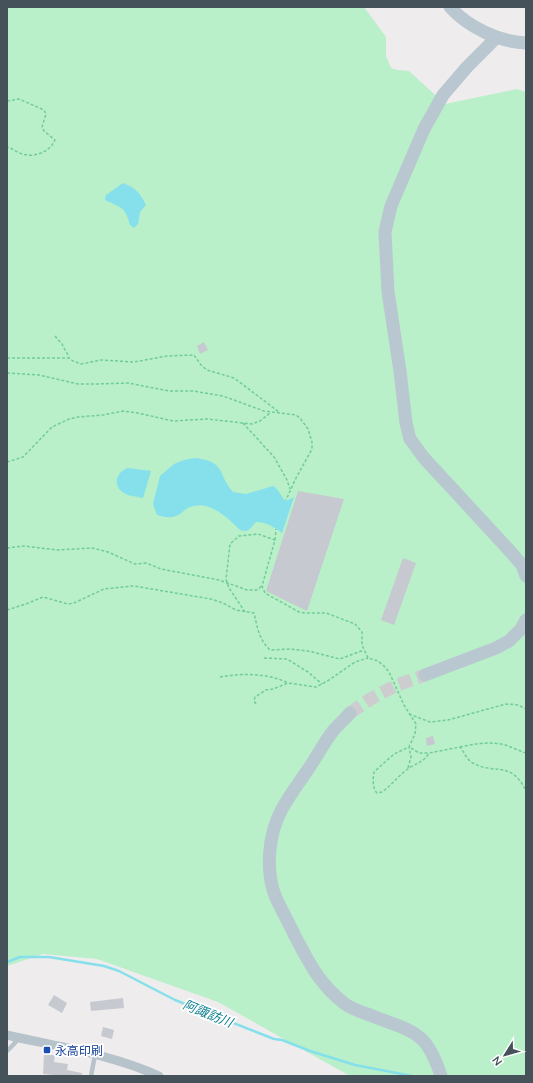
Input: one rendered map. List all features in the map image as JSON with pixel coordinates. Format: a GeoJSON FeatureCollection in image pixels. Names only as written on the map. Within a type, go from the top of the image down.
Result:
{"type":"FeatureCollection","features":[{"type":"Feature","properties":{"kind":"street"},"geometry":{"type":"LineString","coordinates":[[450,7],[467,22],[496,37],[526,43]]}},
{"type":"Feature","properties":{"kind":"street"},"geometry":{"type":"LineString","coordinates":[[496,37],[443,95],[424,129],[391,206],[385,232],[388,292],[406,422],[410,439],[424,458],[509,550],[522,566],[526,576]]}},
{"type":"Feature","properties":{"kind":"street"},"geometry":{"type":"LineString","coordinates":[[425,675],[496,648],[509,640],[521,629],[526,620]]}},
{"type":"Feature","properties":{"kind":"street"},"geometry":{"type":"LineString","coordinates":[[350,713],[334,730],[281,810],[274,829],[271,844],[270,866],[272,886],[276,898],[309,963],[321,981],[347,1005],[378,1019],[405,1028],[422,1038],[429,1047],[441,1076]]}},
{"type":"Feature","properties":{"kind":"street"},"geometry":{"type":"LineString","coordinates":[[7,1035],[70,1048],[159,1076]]}},
{"type":"Feature","properties":{"kind":"lane"},"geometry":{"type":"LineString","coordinates":[[7,1051],[19,1038]]}},
{"type":"Feature","properties":{"kind":"lane"},"geometry":{"type":"LineString","coordinates":[[91,1076],[95,1055]]}},
{"type":"Feature","properties":{"kind":"path"},"geometry":{"type":"LineString","coordinates":[[7,102],[19,99],[44,110],[46,114],[42,127],[44,131],[55,140],[50,148],[36,154],[27,155],[7,147]]}},
{"type":"Feature","properties":{"kind":"path"},"geometry":{"type":"LineString","coordinates":[[55,336],[62,344],[69,358],[81,364],[101,360],[134,362],[167,356],[194,355],[201,365],[207,370],[234,378],[276,410],[281,412]]}},
{"type":"Feature","properties":{"kind":"path"},"geometry":{"type":"LineString","coordinates":[[7,358],[69,358]]}},
{"type":"Feature","properties":{"kind":"path"},"geometry":{"type":"LineString","coordinates":[[7,373],[39,375],[78,384],[128,382],[169,391],[193,391],[214,394],[233,398],[264,411],[296,415],[308,429],[313,446],[286,500]]}},
{"type":"Feature","properties":{"kind":"path"},"geometry":{"type":"LineString","coordinates":[[7,462],[23,457],[52,427],[64,421],[78,417],[103,415],[123,411],[173,421],[207,418],[252,424],[260,421],[271,412]]}},
{"type":"Feature","properties":{"kind":"path"},"geometry":{"type":"LineString","coordinates":[[243,424],[274,457],[287,480],[290,490]]}},
{"type":"Feature","properties":{"kind":"path"},"geometry":{"type":"LineString","coordinates":[[7,548],[24,546],[57,550],[92,548],[108,552],[135,564],[146,564],[161,569],[219,580],[247,590],[257,590],[262,586],[275,540],[276,529]]}},
{"type":"Feature","properties":{"kind":"path"},"geometry":{"type":"LineString","coordinates":[[245,612],[229,588],[226,580],[230,544],[239,536],[258,534],[275,540]]}},
{"type":"Feature","properties":{"kind":"path"},"geometry":{"type":"LineString","coordinates":[[7,610],[43,597],[68,604],[74,603],[104,589],[134,586],[211,599],[236,610],[254,613],[259,634],[270,650],[289,649],[314,652],[340,659],[364,650]]}},
{"type":"Feature","properties":{"kind":"path"},"geometry":{"type":"LineString","coordinates":[[262,586],[265,593],[298,612],[326,613],[356,624],[362,632],[361,638],[368,658]]}},
{"type":"Feature","properties":{"kind":"path"},"geometry":{"type":"LineString","coordinates":[[264,658],[287,659],[308,672],[322,684]]}},
{"type":"Feature","properties":{"kind":"path"},"geometry":{"type":"LineString","coordinates":[[220,677],[234,674],[247,674],[278,678],[288,683],[316,687],[356,662],[368,658],[378,662],[389,672],[409,714],[416,724],[415,734],[409,747],[411,757],[406,771]]}},
{"type":"Feature","properties":{"kind":"path"},"geometry":{"type":"LineString","coordinates":[[256,704],[254,700],[255,697],[260,693],[288,683]]}},
{"type":"Feature","properties":{"kind":"path"},"geometry":{"type":"LineString","coordinates":[[409,714],[430,722],[448,720],[506,704],[518,705],[526,709]]}},
{"type":"Feature","properties":{"kind":"path"},"geometry":{"type":"LineString","coordinates":[[409,747],[420,753],[429,753],[472,744],[491,743],[505,745],[526,753]]}},
{"type":"Feature","properties":{"kind":"path"},"geometry":{"type":"LineString","coordinates":[[409,747],[394,754],[374,772],[375,791],[379,793],[382,792],[406,771],[425,759],[429,753]]}},
{"type":"Feature","properties":{"kind":"path"},"geometry":{"type":"LineString","coordinates":[[460,747],[471,762],[508,770],[520,779],[526,791]]}},
{"type":"Feature","properties":{"kind":"green space"},"geometry":{"type":"Polygon","coordinates":[[[7,7],[364,7],[386,37],[386,56],[391,68],[409,71],[445,104],[517,89],[526,92],[526,1076],[350,1076],[218,1002],[97,959],[43,954],[7,966],[7,7]]]}},
{"type":"Feature","properties":{"kind":"water"},"geometry":{"type":"Polygon","coordinates":[[[123,183],[137,191],[146,205],[140,212],[138,224],[134,228],[130,225],[122,208],[105,200],[106,195],[123,183]]]}},
{"type":"Feature","properties":{"kind":"water"},"geometry":{"type":"Polygon","coordinates":[[[195,458],[212,462],[217,466],[233,492],[246,494],[273,486],[286,501],[294,497],[282,533],[270,525],[260,522],[256,522],[251,528],[245,531],[240,530],[222,514],[201,505],[186,509],[179,515],[173,517],[157,515],[153,504],[160,476],[174,464],[195,458]]]}},
{"type":"Feature","properties":{"kind":"water"},"geometry":{"type":"Polygon","coordinates":[[[128,468],[151,471],[143,498],[126,494],[118,487],[118,476],[128,468]]]}},
{"type":"Feature","properties":{"kind":"building"},"geometry":{"type":"Polygon","coordinates":[[[204,342],[208,350],[200,354],[197,346],[204,342]]]}},
{"type":"Feature","properties":{"kind":"building"},"geometry":{"type":"Polygon","coordinates":[[[298,491],[344,499],[307,611],[266,591],[298,491]]]}},
{"type":"Feature","properties":{"kind":"building"},"geometry":{"type":"Polygon","coordinates":[[[403,558],[416,563],[394,625],[381,620],[403,558]]]}},
{"type":"Feature","properties":{"kind":"building"},"geometry":{"type":"Polygon","coordinates":[[[433,736],[435,744],[427,746],[426,738],[433,736]]]}},
{"type":"Feature","properties":{"kind":"building"},"geometry":{"type":"Polygon","coordinates":[[[54,995],[67,1003],[62,1013],[48,1005],[54,995]]]}},
{"type":"Feature","properties":{"kind":"building"},"geometry":{"type":"Polygon","coordinates":[[[123,998],[124,1008],[91,1011],[90,1002],[123,998]]]}},
{"type":"Feature","properties":{"kind":"building"},"geometry":{"type":"Polygon","coordinates":[[[103,1027],[114,1030],[112,1039],[101,1036],[103,1027]]]}},
{"type":"Feature","properties":{"kind":"building"},"geometry":{"type":"Polygon","coordinates":[[[44,1055],[55,1055],[54,1062],[68,1064],[67,1070],[82,1073],[81,1076],[43,1074],[44,1055]]]}},
{"type":"Feature","properties":{"kind":"waterway","name":"阿諏訪川"},"geometry":{"type":"LineString","coordinates":[[7,962],[20,957],[49,957],[104,966],[119,971],[175,1000],[274,1039],[282,1040],[310,1051],[355,1065],[412,1076]]}},
{"type":"Feature","properties":{"kind":"tunnel"},"geometry":{"type":"LineString","coordinates":[[350,713],[372,698],[397,685],[425,675]]}},
{"type":"Feature","properties":{"kind":"place","name":"永高印刷"},"geometry":{"type":"Point","coordinates":[47,1050]}}]}
